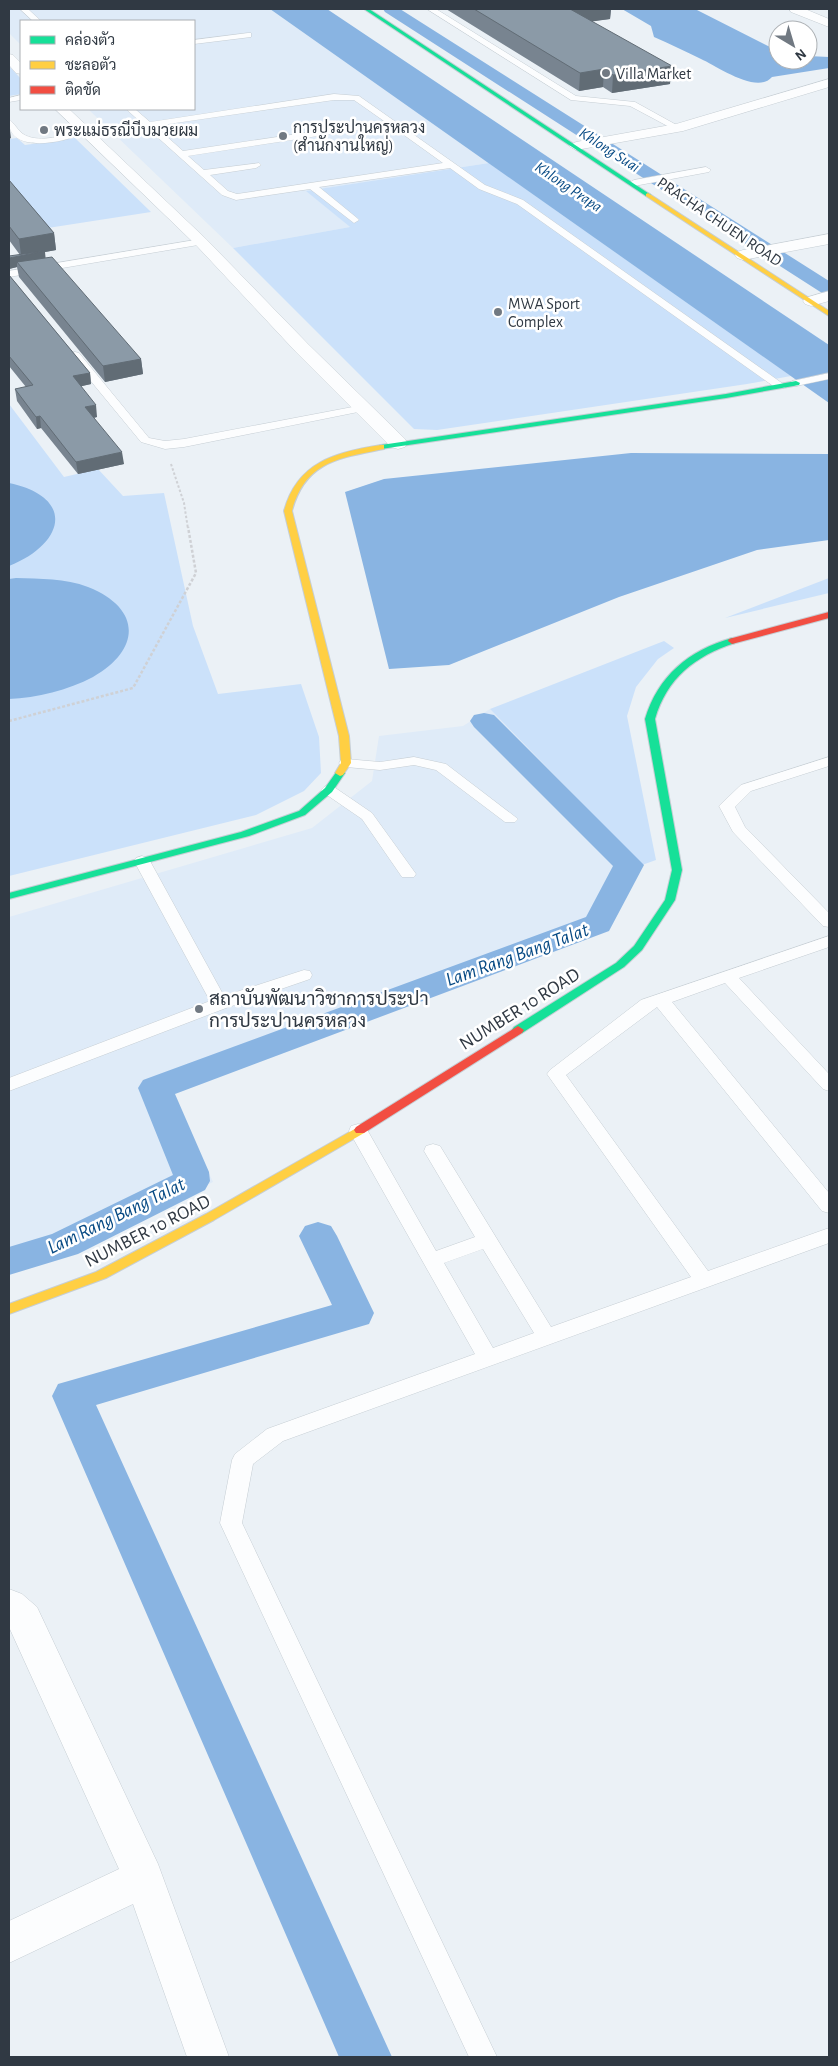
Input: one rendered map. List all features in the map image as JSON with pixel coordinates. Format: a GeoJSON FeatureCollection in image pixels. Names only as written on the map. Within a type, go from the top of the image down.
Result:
{"type":"FeatureCollection","features":[{"type":"Feature","properties":{"kind":"street","name":"PRACHA CHUEN ROAD"},"geometry":{"type":"LineString","coordinates":[[366,9],[576,146],[639,182],[829,314]]}},
{"type":"Feature","properties":{"kind":"street"},"geometry":{"type":"LineString","coordinates":[[795,9],[829,24]]}},
{"type":"Feature","properties":{"kind":"street"},"geometry":{"type":"LineString","coordinates":[[9,58],[20,69]]}},
{"type":"Feature","properties":{"kind":"street"},"geometry":{"type":"LineString","coordinates":[[576,146],[678,128],[829,83]]}},
{"type":"Feature","properties":{"kind":"street"},"geometry":{"type":"LineString","coordinates":[[63,110],[201,242],[302,348],[398,443]]}},
{"type":"Feature","properties":{"kind":"street"},"geometry":{"type":"LineString","coordinates":[[743,255],[829,239]]}},
{"type":"Feature","properties":{"kind":"street"},"geometry":{"type":"LineString","coordinates":[[811,301],[829,297]]}},
{"type":"Feature","properties":{"kind":"street"},"geometry":{"type":"LineString","coordinates":[[9,896],[245,834],[302,813],[329,790],[346,763],[344,736],[288,511],[293,490],[304,474],[331,460],[371,448],[398,443],[707,399],[796,383]]}},
{"type":"Feature","properties":{"kind":"street","name":"NUMBER 10 ROAD"},"geometry":{"type":"LineString","coordinates":[[9,1309],[101,1275],[210,1217],[358,1131],[620,965],[638,948],[670,900],[677,870],[650,719],[656,699],[668,681],[692,660],[723,643],[829,615]]}},
{"type":"Feature","properties":{"kind":"street"},"geometry":{"type":"LineString","coordinates":[[9,1606],[24,1618],[144,1878],[208,2057]]}},
{"type":"Feature","properties":{"kind":"street"},"geometry":{"type":"LineString","coordinates":[[9,1942],[144,1878]]}},
{"type":"Feature","properties":{"kind":"lane"},"geometry":{"type":"LineString","coordinates":[[24,9],[36,20]]}},
{"type":"Feature","properties":{"kind":"lane"},"geometry":{"type":"LineString","coordinates":[[433,9],[444,18],[574,98],[632,104],[678,128]]}},
{"type":"Feature","properties":{"kind":"lane"},"geometry":{"type":"LineString","coordinates":[[443,9],[461,18],[444,18]]}},
{"type":"Feature","properties":{"kind":"lane"},"geometry":{"type":"LineString","coordinates":[[195,42],[248,35]]}},
{"type":"Feature","properties":{"kind":"lane"},"geometry":{"type":"LineString","coordinates":[[147,124],[345,96],[356,98],[482,187],[520,202],[780,386]]}},
{"type":"Feature","properties":{"kind":"lane"},"geometry":{"type":"LineString","coordinates":[[131,110],[225,193],[236,197],[451,165]]}},
{"type":"Feature","properties":{"kind":"lane"},"geometry":{"type":"LineString","coordinates":[[182,154],[392,122]]}},
{"type":"Feature","properties":{"kind":"lane"},"geometry":{"type":"LineString","coordinates":[[9,123],[22,137],[33,140],[52,139]]}},
{"type":"Feature","properties":{"kind":"lane"},"geometry":{"type":"LineString","coordinates":[[17,145],[76,134],[80,130],[80,126]]}},
{"type":"Feature","properties":{"kind":"lane"},"geometry":{"type":"LineString","coordinates":[[203,173],[256,165]]}},
{"type":"Feature","properties":{"kind":"lane"},"geometry":{"type":"LineString","coordinates":[[639,182],[706,170]]}},
{"type":"Feature","properties":{"kind":"lane"},"geometry":{"type":"LineString","coordinates":[[312,186],[354,220]]}},
{"type":"Feature","properties":{"kind":"lane"},"geometry":{"type":"LineString","coordinates":[[11,278],[201,242]]}},
{"type":"Feature","properties":{"kind":"lane"},"geometry":{"type":"LineString","coordinates":[[64,343],[144,440],[164,445],[184,443],[363,408]]}},
{"type":"Feature","properties":{"kind":"lane"},"geometry":{"type":"LineString","coordinates":[[796,383],[829,376]]}},
{"type":"Feature","properties":{"kind":"lane"},"geometry":{"type":"LineString","coordinates":[[346,763],[380,766],[414,761],[441,767],[510,819]]}},
{"type":"Feature","properties":{"kind":"lane"},"geometry":{"type":"LineString","coordinates":[[829,761],[746,788],[727,806],[738,829],[829,922]]}},
{"type":"Feature","properties":{"kind":"lane"},"geometry":{"type":"LineString","coordinates":[[329,790],[366,816],[408,874]]}},
{"type":"Feature","properties":{"kind":"lane"},"geometry":{"type":"LineString","coordinates":[[142,861],[220,1004]]}},
{"type":"Feature","properties":{"kind":"lane"},"geometry":{"type":"LineString","coordinates":[[704,1280],[556,1074],[647,1004],[829,941]]}},
{"type":"Feature","properties":{"kind":"lane"},"geometry":{"type":"LineString","coordinates":[[9,1085],[220,1004],[304,975]]}},
{"type":"Feature","properties":{"kind":"lane"},"geometry":{"type":"LineString","coordinates":[[728,976],[829,1085]]}},
{"type":"Feature","properties":{"kind":"lane"},"geometry":{"type":"LineString","coordinates":[[661,1000],[829,1206]]}},
{"type":"Feature","properties":{"kind":"lane"},"geometry":{"type":"LineString","coordinates":[[358,1131],[488,1358]]}},
{"type":"Feature","properties":{"kind":"lane"},"geometry":{"type":"LineString","coordinates":[[433,1151],[547,1337]]}},
{"type":"Feature","properties":{"kind":"lane"},"geometry":{"type":"LineString","coordinates":[[483,2057],[231,1523],[243,1460],[275,1435],[829,1235]]}},
{"type":"Feature","properties":{"kind":"lane"},"geometry":{"type":"LineString","coordinates":[[432,1260],[487,1240]]}},
{"type":"Feature","properties":{"kind":"path"},"geometry":{"type":"LineString","coordinates":[[9,722],[116,694],[132,688],[196,573],[184,503],[164,445]]}},
{"type":"Feature","properties":{"kind":"shaded area","name":"การประปานครหลวง (สำนักงานใหญ่)"},"geometry":{"type":"Polygon","coordinates":[[[9,9],[270,9],[489,163],[307,191],[350,227],[233,248],[89,110],[195,110],[195,20],[20,20],[20,44],[9,33],[9,9]]]}},
{"type":"Feature","properties":{"kind":"shaded area"},"geometry":{"type":"Polygon","coordinates":[[[9,66],[20,78],[20,94],[9,96],[9,66]]]}},
{"type":"Feature","properties":{"kind":"shaded area"},"geometry":{"type":"Polygon","coordinates":[[[17,138],[25,145],[75,138],[151,212],[9,234],[9,139],[17,138]]]}},
{"type":"Feature","properties":{"kind":"shaded area","name":"MWA Sport Complex"},"geometry":{"type":"Polygon","coordinates":[[[489,163],[791,376],[437,430],[414,429],[233,248],[350,227],[306,191],[489,163]]]}},
{"type":"Feature","properties":{"kind":"shaded area"},"geometry":{"type":"Polygon","coordinates":[[[9,404],[64,477],[98,469],[123,496],[164,493],[193,626],[218,694],[301,684],[319,737],[321,773],[304,791],[256,815],[9,876],[9,404]]]}},
{"type":"Feature","properties":{"kind":"shaded area"},"geometry":{"type":"Polygon","coordinates":[[[829,578],[829,593],[725,618],[829,578]]]}},
{"type":"Feature","properties":{"kind":"shaded area"},"geometry":{"type":"Polygon","coordinates":[[[664,641],[674,648],[658,659],[636,687],[627,716],[656,860],[642,865],[490,709],[664,641]]]}},
{"type":"Feature","properties":{"kind":"shaded area","name":"สถาบันพัฒนาวิชาการประปา การประปานครหลวง"},"geometry":{"type":"Polygon","coordinates":[[[490,709],[642,865],[608,930],[170,1088],[213,1182],[31,1267],[9,1274],[9,917],[312,828],[372,781],[379,736],[463,726],[490,709]]]}},
{"type":"Feature","properties":{"kind":"water","name":"Khlong Prapa"},"geometry":{"type":"Polygon","coordinates":[[[270,9],[327,9],[829,345],[829,403],[270,9]]]}},
{"type":"Feature","properties":{"kind":"water"},"geometry":{"type":"Polygon","coordinates":[[[622,9],[695,9],[768,46],[768,70],[816,70],[772,77],[765,82],[747,81],[654,37],[651,26],[622,9]]]}},
{"type":"Feature","properties":{"kind":"water"},"geometry":{"type":"Polygon","coordinates":[[[818,56],[829,57],[829,68],[818,70],[818,56]]]}},
{"type":"Feature","properties":{"kind":"water"},"geometry":{"type":"Polygon","coordinates":[[[631,453],[829,454],[829,540],[757,550],[619,597],[449,665],[389,669],[345,492],[384,479],[631,453]]]}},
{"type":"Feature","properties":{"kind":"water"},"geometry":{"type":"Polygon","coordinates":[[[9,483],[31,490],[45,499],[53,510],[55,522],[51,534],[42,546],[28,557],[9,566],[9,483]]]}},
{"type":"Feature","properties":{"kind":"water"},"geometry":{"type":"Polygon","coordinates":[[[9,579],[70,582],[88,587],[105,596],[118,606],[126,617],[129,629],[127,642],[120,654],[109,666],[93,677],[73,686],[41,695],[9,699],[9,579]]]}},
{"type":"Feature","properties":{"kind":"building"},"geometry":{"type":"Polygon","coordinates":[[[474,9],[570,9],[672,66],[613,75],[604,69],[580,73],[474,9]]]}},
{"type":"Feature","properties":{"kind":"building"},"geometry":{"type":"Polygon","coordinates":[[[9,180],[54,233],[19,239],[9,226],[9,180]]]}},
{"type":"Feature","properties":{"kind":"building"},"geometry":{"type":"Polygon","coordinates":[[[45,251],[9,258],[9,256],[45,251]]]}},
{"type":"Feature","properties":{"kind":"building"},"geometry":{"type":"Polygon","coordinates":[[[52,257],[141,359],[103,366],[17,262],[52,257]]]}},
{"type":"Feature","properties":{"kind":"building"},"geometry":{"type":"Polygon","coordinates":[[[9,275],[90,373],[73,376],[96,405],[85,407],[122,452],[76,462],[40,416],[36,417],[15,389],[33,385],[9,356],[9,275]]]}},
{"type":"Feature","properties":{"kind":"waterway","name":"Khlong Suai"},"geometry":{"type":"LineString","coordinates":[[390,9],[829,289]]}},
{"type":"Feature","properties":{"kind":"waterway","name":"Lam Rang Bang Talat"},"geometry":{"type":"LineString","coordinates":[[9,1261],[65,1244],[192,1181],[191,1172],[155,1088],[598,924],[629,865],[484,721]]}},
{"type":"Feature","properties":{"kind":"waterway"},"geometry":{"type":"LineString","coordinates":[[318,1236],[355,1313],[72,1396],[366,2057]]}},
{"type":"Feature","properties":{"kind":"traffic: fast"},"geometry":{"type":"LineString","coordinates":[[366,9],[648,195]]}},
{"type":"Feature","properties":{"kind":"traffic: fast"},"geometry":{"type":"LineString","coordinates":[[381,447],[726,396],[796,383]]}},
{"type":"Feature","properties":{"kind":"traffic: fast"},"geometry":{"type":"LineString","coordinates":[[518,1030],[620,965],[638,948],[670,900],[677,870],[650,719],[655,702],[669,680],[678,671],[699,655],[721,644],[732,641]]}},
{"type":"Feature","properties":{"kind":"traffic: fast"},"geometry":{"type":"LineString","coordinates":[[9,896],[245,834],[302,813],[329,790],[340,773]]}},
{"type":"Feature","properties":{"kind":"traffic: slow"},"geometry":{"type":"LineString","coordinates":[[648,195],[829,314]]}},
{"type":"Feature","properties":{"kind":"traffic: slow"},"geometry":{"type":"LineString","coordinates":[[340,773],[346,763],[344,736],[288,511],[292,496],[299,483],[310,472],[322,464],[350,453],[381,447]]}},
{"type":"Feature","properties":{"kind":"traffic: slow"},"geometry":{"type":"LineString","coordinates":[[9,1309],[101,1275],[210,1217],[360,1130]]}},
{"type":"Feature","properties":{"kind":"traffic: jam"},"geometry":{"type":"LineString","coordinates":[[732,641],[829,615]]}},
{"type":"Feature","properties":{"kind":"traffic: jam"},"geometry":{"type":"LineString","coordinates":[[360,1130],[518,1030]]}},
{"type":"Feature","properties":{"kind":"place","name":"Villa Market"},"geometry":{"type":"Point","coordinates":[606,73]}},
{"type":"Feature","properties":{"kind":"place","name":"พระแม่ธรณีบีบมวยผม"},"geometry":{"type":"Point","coordinates":[44,130]}},
{"type":"Feature","properties":{"kind":"place","name":"การประปานครหลวง (สำนักงานใหญ่)"},"geometry":{"type":"Point","coordinates":[283,136]}},
{"type":"Feature","properties":{"kind":"place","name":"MWA Sport Complex"},"geometry":{"type":"Point","coordinates":[498,312]}},
{"type":"Feature","properties":{"kind":"place","name":"สถาบันพัฒนาวิชาการประปา การประปานครหลวง"},"geometry":{"type":"Point","coordinates":[199,1009]}}]}
